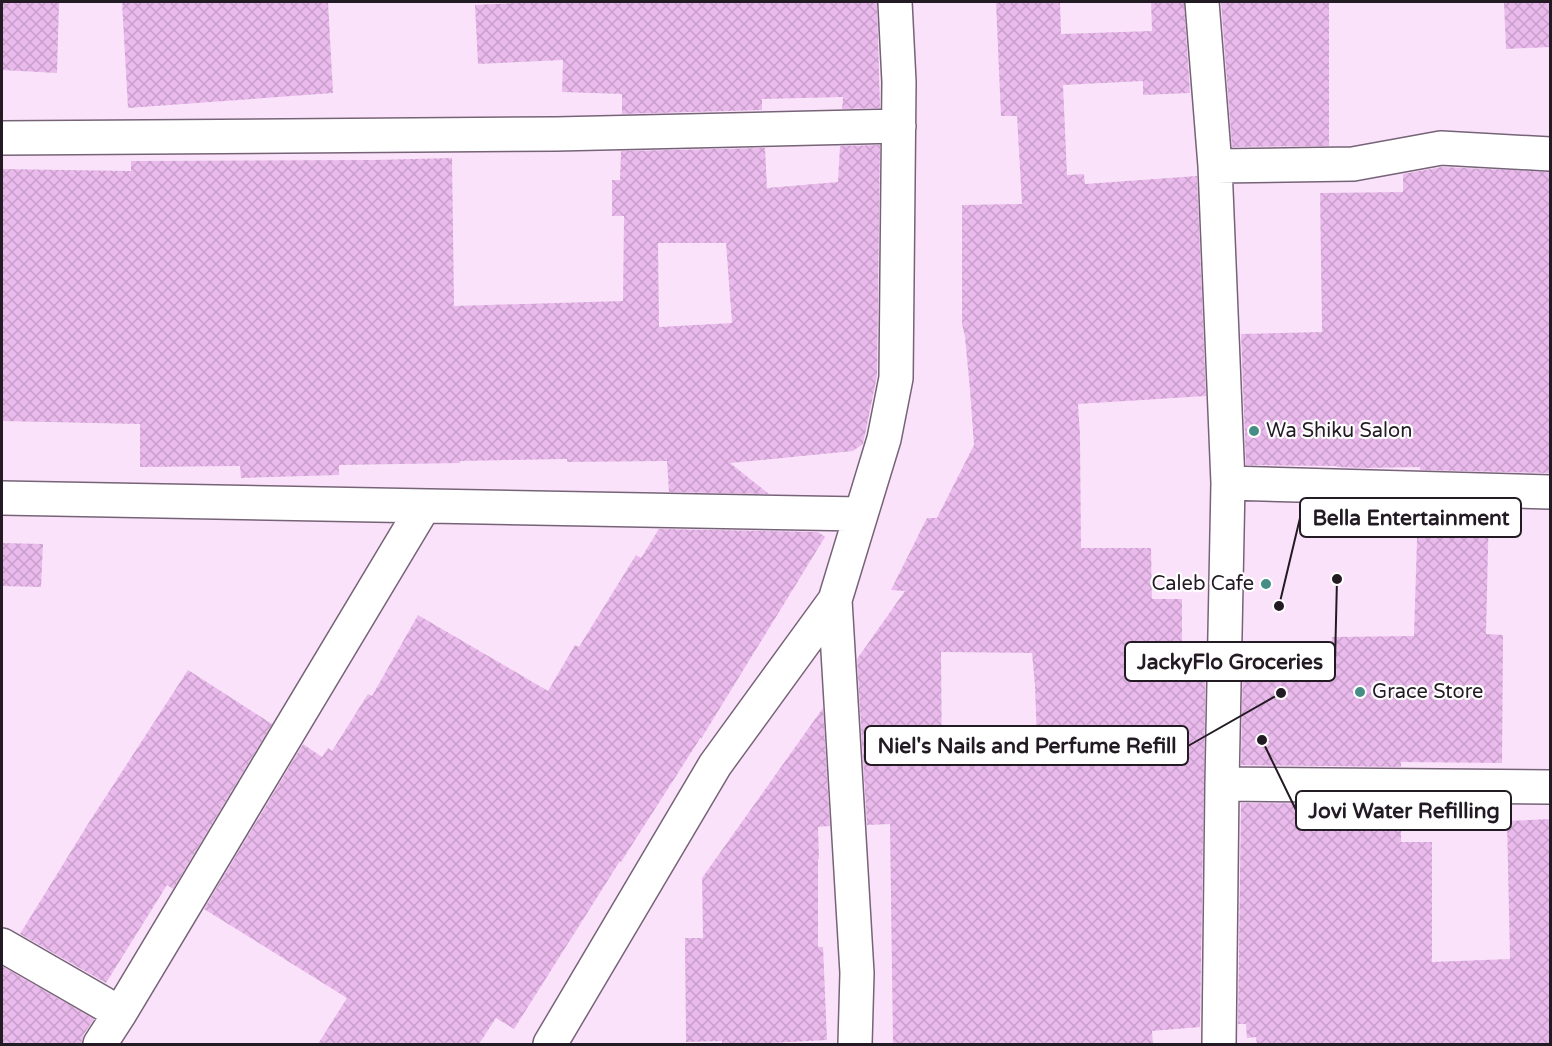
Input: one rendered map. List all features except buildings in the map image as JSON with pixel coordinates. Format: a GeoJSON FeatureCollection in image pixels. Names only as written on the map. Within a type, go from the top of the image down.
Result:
{"type":"FeatureCollection","features":[{"type":"Feature","properties":{"kind":"street"},"geometry":{"type":"LineString","coordinates":[[550,1044],[715,765],[835,600],[884,439],[896,378],[899,82],[895,2]]}},
{"type":"Feature","properties":{"kind":"street"},"geometry":{"type":"LineString","coordinates":[[1202,2],[1215,166],[1228,483],[1219,1044]]}},
{"type":"Feature","properties":{"kind":"street"},"geometry":{"type":"LineString","coordinates":[[2,138],[556,134],[899,126]]}},
{"type":"Feature","properties":{"kind":"street"},"geometry":{"type":"LineString","coordinates":[[1215,166],[1353,164],[1441,148],[1551,154]]}},
{"type":"Feature","properties":{"kind":"street"},"geometry":{"type":"LineString","coordinates":[[1228,483],[1551,492]]}},
{"type":"Feature","properties":{"kind":"street"},"geometry":{"type":"LineString","coordinates":[[2,498],[861,514]]}},
{"type":"Feature","properties":{"kind":"street"},"geometry":{"type":"LineString","coordinates":[[100,1044],[424,506]]}},
{"type":"Feature","properties":{"kind":"street"},"geometry":{"type":"LineString","coordinates":[[835,600],[857,973],[855,1044]]}},
{"type":"Feature","properties":{"kind":"street"},"geometry":{"type":"LineString","coordinates":[[1222,784],[1551,787]]}},
{"type":"Feature","properties":{"kind":"street"},"geometry":{"type":"LineString","coordinates":[[2,945],[120,1013]]}},
{"type":"Feature","properties":{"kind":"place","name":"Wa Shiku Salon"},"geometry":{"type":"Point","coordinates":[1254,431]}},
{"type":"Feature","properties":{"kind":"place","name":"JackyFlo Groceries"},"geometry":{"type":"Point","coordinates":[1337,579]}},
{"type":"Feature","properties":{"kind":"place","name":"Caleb Cafe"},"geometry":{"type":"Point","coordinates":[1266,584]}},
{"type":"Feature","properties":{"kind":"place","name":"Bella Entertainment"},"geometry":{"type":"Point","coordinates":[1279,606]}},
{"type":"Feature","properties":{"kind":"place","name":"Grace Store"},"geometry":{"type":"Point","coordinates":[1360,692]}},
{"type":"Feature","properties":{"kind":"place","name":"Niel's Nails and Perfume Refill"},"geometry":{"type":"Point","coordinates":[1281,693]}},
{"type":"Feature","properties":{"kind":"place","name":"Jovi Water Refilling"},"geometry":{"type":"Point","coordinates":[1262,740]}}]}
